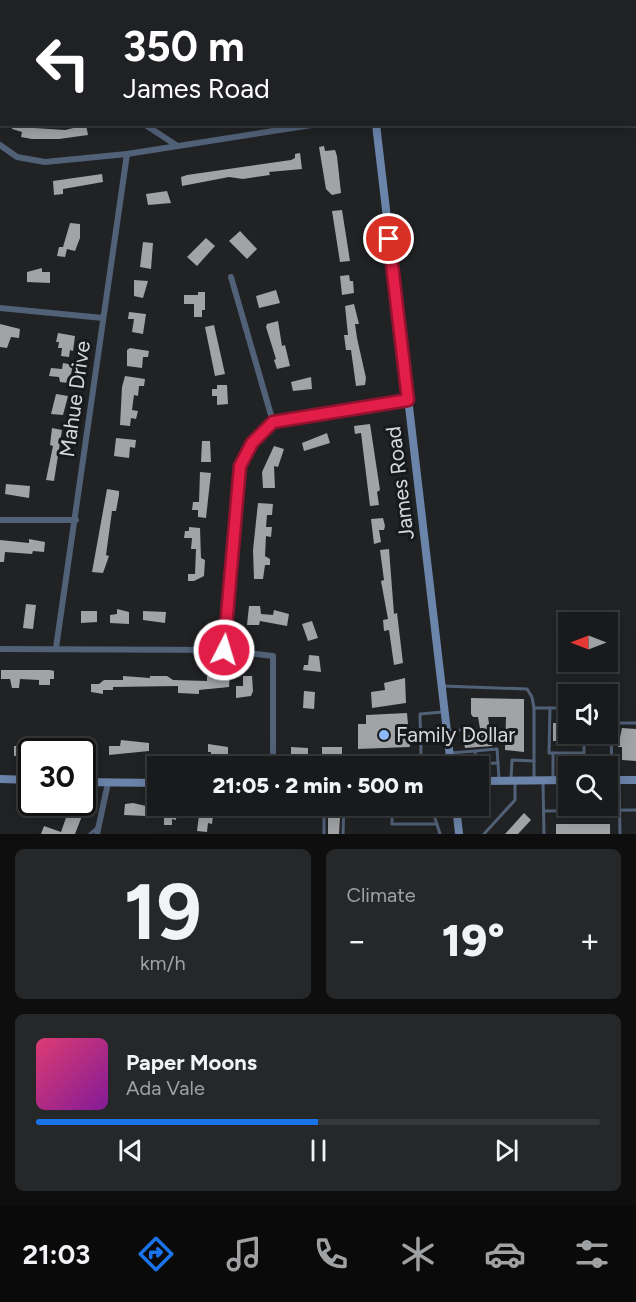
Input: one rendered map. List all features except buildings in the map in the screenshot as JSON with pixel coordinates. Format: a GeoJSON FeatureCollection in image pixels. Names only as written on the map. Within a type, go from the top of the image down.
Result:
{"type":"FeatureCollection","features":[{"type":"Feature","properties":{"kind":"main road","name":"James Road"},"geometry":{"type":"LineString","coordinates":[[376,126],[450,756]]}},
{"type":"Feature","properties":{"kind":"main road"},"geometry":{"type":"LineString","coordinates":[[0,779],[18,780]]}},
{"type":"Feature","properties":{"kind":"main road"},"geometry":{"type":"LineString","coordinates":[[489,781],[558,780]]}},
{"type":"Feature","properties":{"kind":"main road"},"geometry":{"type":"LineString","coordinates":[[618,780],[636,780]]}},
{"type":"Feature","properties":{"kind":"main road"},"geometry":{"type":"LineString","coordinates":[[96,783],[147,783]]}},
{"type":"Feature","properties":{"kind":"main road"},"geometry":{"type":"LineString","coordinates":[[457,816],[459,834]]}},
{"type":"Feature","properties":{"kind":"street"},"geometry":{"type":"LineString","coordinates":[[147,126],[176,146]]}},
{"type":"Feature","properties":{"kind":"street"},"geometry":{"type":"LineString","coordinates":[[0,145],[17,157],[45,162],[127,153],[305,126]]}},
{"type":"Feature","properties":{"kind":"street","name":"Mahue Drive"},"geometry":{"type":"LineString","coordinates":[[56,648],[127,153]]}},
{"type":"Feature","properties":{"kind":"street"},"geometry":{"type":"LineString","coordinates":[[231,278],[273,422]]}},
{"type":"Feature","properties":{"kind":"street"},"geometry":{"type":"LineString","coordinates":[[0,308],[103,318]]}},
{"type":"Feature","properties":{"kind":"street"},"geometry":{"type":"LineString","coordinates":[[224,650],[240,466],[252,443],[273,422],[408,400]]}},
{"type":"Feature","properties":{"kind":"street"},"geometry":{"type":"LineString","coordinates":[[0,519],[76,520]]}},
{"type":"Feature","properties":{"kind":"street"},"geometry":{"type":"LineString","coordinates":[[0,649],[224,650],[273,656],[273,756]]}},
{"type":"Feature","properties":{"kind":"street"},"geometry":{"type":"LineString","coordinates":[[97,834],[108,783]]}},
{"type":"Feature","properties":{"kind":"lane"},"geometry":{"type":"LineString","coordinates":[[442,686],[527,689],[532,697],[534,708],[534,760],[543,781],[544,834]]}},
{"type":"Feature","properties":{"kind":"lane"},"geometry":{"type":"LineString","coordinates":[[534,708],[558,708]]}},
{"type":"Feature","properties":{"kind":"lane"},"geometry":{"type":"LineString","coordinates":[[550,708],[549,753],[584,753],[584,744]]}},
{"type":"Feature","properties":{"kind":"lane"},"geometry":{"type":"LineString","coordinates":[[410,756],[421,754],[420,714],[445,712]]}},
{"type":"Feature","properties":{"kind":"lane"},"geometry":{"type":"LineString","coordinates":[[612,756],[611,724],[636,723]]}},
{"type":"Feature","properties":{"kind":"lane"},"geometry":{"type":"LineString","coordinates":[[447,731],[475,729],[476,739]]}},
{"type":"Feature","properties":{"kind":"lane"},"geometry":{"type":"LineString","coordinates":[[465,730],[466,736]]}},
{"type":"Feature","properties":{"kind":"lane"},"geometry":{"type":"LineString","coordinates":[[450,753],[497,749],[500,781]]}},
{"type":"Feature","properties":{"kind":"lane"},"geometry":{"type":"LineString","coordinates":[[477,750],[477,756]]}},
{"type":"Feature","properties":{"kind":"lane"},"geometry":{"type":"LineString","coordinates":[[543,781],[553,753]]}},
{"type":"Feature","properties":{"kind":"lane"},"geometry":{"type":"LineString","coordinates":[[484,834],[515,800],[512,760],[534,760]]}},
{"type":"Feature","properties":{"kind":"lane"},"geometry":{"type":"LineString","coordinates":[[489,764],[498,763]]}},
{"type":"Feature","properties":{"kind":"lane"},"geometry":{"type":"LineString","coordinates":[[618,801],[620,834]]}},
{"type":"Feature","properties":{"kind":"lane"},"geometry":{"type":"LineString","coordinates":[[544,811],[636,810]]}},
{"type":"Feature","properties":{"kind":"lane"},"geometry":{"type":"LineString","coordinates":[[324,816],[324,834]]}},
{"type":"Feature","properties":{"kind":"lane"},"geometry":{"type":"LineString","coordinates":[[343,834],[344,816]]}},
{"type":"Feature","properties":{"kind":"lane"},"geometry":{"type":"LineString","coordinates":[[391,816],[390,821],[399,825],[437,824]]}},
{"type":"Feature","properties":{"kind":"lane"},"geometry":{"type":"LineString","coordinates":[[434,816],[440,834]]}},
{"type":"Feature","properties":{"kind":"lane"},"geometry":{"type":"LineString","coordinates":[[398,817],[399,825]]}},
{"type":"Feature","properties":{"kind":"lane"},"geometry":{"type":"LineString","coordinates":[[406,817],[406,825]]}},
{"type":"Feature","properties":{"kind":"lane"},"geometry":{"type":"LineString","coordinates":[[414,817],[414,825]]}},
{"type":"Feature","properties":{"kind":"lane"},"geometry":{"type":"LineString","coordinates":[[422,817],[422,825]]}},
{"type":"Feature","properties":{"kind":"lane"},"geometry":{"type":"LineString","coordinates":[[90,834],[99,826]]}},
{"type":"Feature","properties":{"kind":"place","name":"Family Dollar"},"geometry":{"type":"Point","coordinates":[384,735]}},
{"type":"Feature","properties":{"kind":"route"},"geometry":{"type":"LineString","coordinates":[[224,650],[240,466],[252,443],[273,422],[408,400],[389,239]]}}]}
